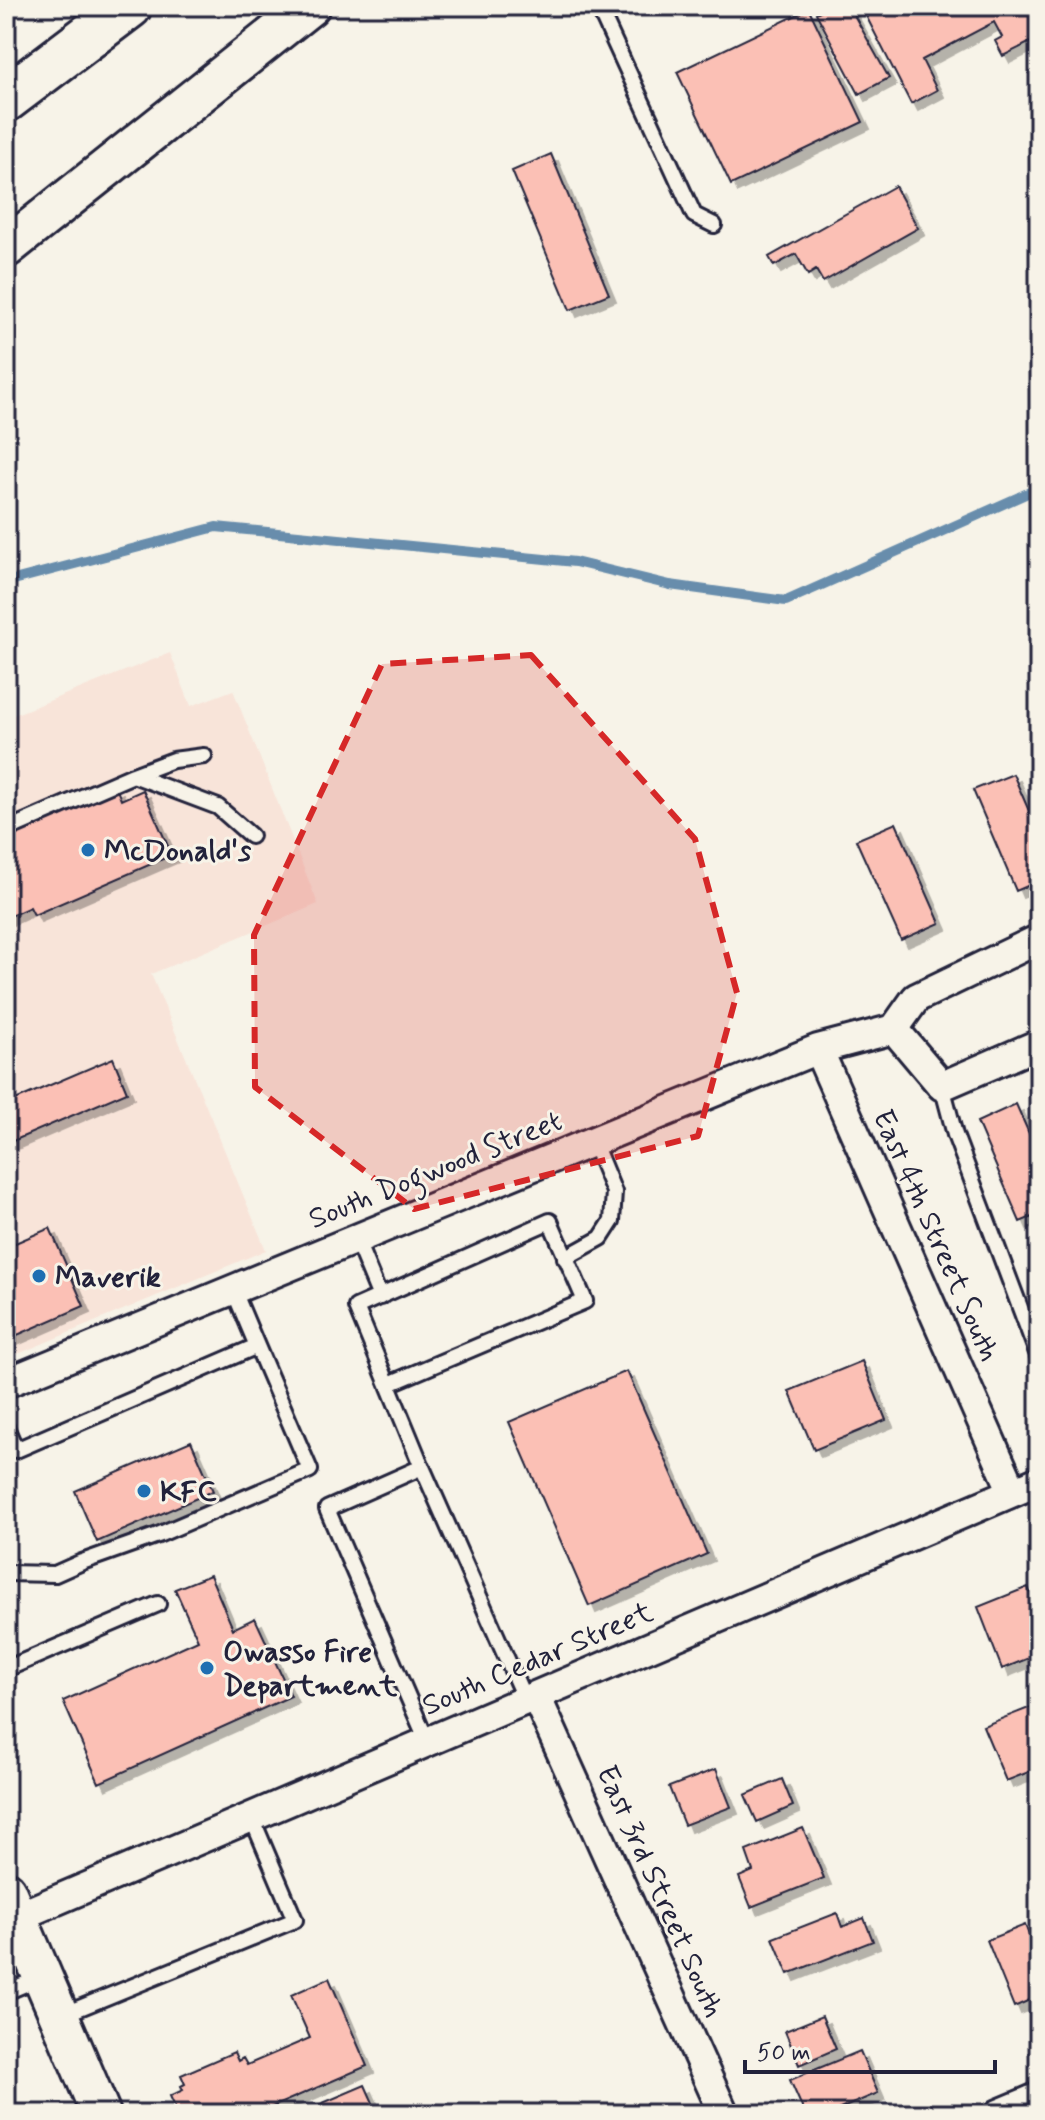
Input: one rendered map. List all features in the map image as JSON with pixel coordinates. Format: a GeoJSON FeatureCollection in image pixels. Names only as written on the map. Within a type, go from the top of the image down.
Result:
{"type":"FeatureCollection","features":[{"type":"Feature","properties":{"kind":"highway"},"geometry":{"type":"LineString","coordinates":[[6,99],[129,6]]}},
{"type":"Feature","properties":{"kind":"street"},"geometry":{"type":"LineString","coordinates":[[6,248],[310,6]]}},
{"type":"Feature","properties":{"kind":"street"},"geometry":{"type":"LineString","coordinates":[[1039,939],[916,998],[894,1029],[942,1086],[1039,1044]]}},
{"type":"Feature","properties":{"kind":"street","name":"South Dogwood Street"},"geometry":{"type":"LineString","coordinates":[[6,1383],[818,1049],[894,1029]]}},
{"type":"Feature","properties":{"kind":"street","name":"East 4th Street South"},"geometry":{"type":"LineString","coordinates":[[818,1049],[1013,1492]]}},
{"type":"Feature","properties":{"kind":"street","name":"South Cedar Street"},"geometry":{"type":"LineString","coordinates":[[10,1911],[251,1816],[1039,1481]]}},
{"type":"Feature","properties":{"kind":"street","name":"East 3rd Street South"},"geometry":{"type":"LineString","coordinates":[[531,1698],[724,2114]]}},
{"type":"Feature","properties":{"kind":"street"},"geometry":{"type":"LineString","coordinates":[[10,1911],[59,2016],[94,2112]]}},
{"type":"Feature","properties":{"kind":"street"},"geometry":{"type":"LineString","coordinates":[[999,2114],[1039,2097]]}},
{"type":"Feature","properties":{"kind":"lane"},"geometry":{"type":"LineString","coordinates":[[598,6],[694,215],[714,225]]}},
{"type":"Feature","properties":{"kind":"lane"},"geometry":{"type":"LineString","coordinates":[[6,824],[15,826],[173,760],[204,756]]}},
{"type":"Feature","properties":{"kind":"lane"},"geometry":{"type":"LineString","coordinates":[[133,775],[218,807],[251,836]]}},
{"type":"Feature","properties":{"kind":"lane"},"geometry":{"type":"LineString","coordinates":[[942,1086],[955,1135],[1039,1358]]}},
{"type":"Feature","properties":{"kind":"lane"},"geometry":{"type":"LineString","coordinates":[[565,1258],[601,1238],[612,1221],[614,1192],[593,1141]]}},
{"type":"Feature","properties":{"kind":"lane"},"geometry":{"type":"LineString","coordinates":[[389,1384],[585,1301],[550,1221],[356,1307],[422,1467],[531,1698]]}},
{"type":"Feature","properties":{"kind":"lane"},"geometry":{"type":"LineString","coordinates":[[356,1239],[380,1297]]}},
{"type":"Feature","properties":{"kind":"lane"},"geometry":{"type":"LineString","coordinates":[[6,1573],[55,1574],[158,1535],[310,1470],[233,1289]]}},
{"type":"Feature","properties":{"kind":"lane"},"geometry":{"type":"LineString","coordinates":[[6,1427],[11,1452],[257,1346]]}},
{"type":"Feature","properties":{"kind":"lane"},"geometry":{"type":"LineString","coordinates":[[422,1467],[327,1509],[427,1741]]}},
{"type":"Feature","properties":{"kind":"lane"},"geometry":{"type":"LineString","coordinates":[[6,1669],[158,1604]]}},
{"type":"Feature","properties":{"kind":"lane"},"geometry":{"type":"LineString","coordinates":[[59,2016],[295,1920],[251,1816]]}},
{"type":"Feature","properties":{"kind":"lane"},"geometry":{"type":"LineString","coordinates":[[6,1992],[42,1977]]}},
{"type":"Feature","properties":{"kind":"highlighted area"},"geometry":{"type":"Polygon","coordinates":[[[531,655],[695,839],[737,993],[698,1136],[414,1209],[255,1087],[254,935],[382,664],[531,655]]]}},
{"type":"Feature","properties":{"kind":"shaded area"},"geometry":{"type":"Polygon","coordinates":[[[170,653],[191,706],[233,690],[318,904],[151,974],[266,1250],[6,1359],[6,718],[170,653]]]}},
{"type":"Feature","properties":{"kind":"building"},"geometry":{"type":"Polygon","coordinates":[[[829,6],[849,6],[889,78],[859,94],[816,13],[829,6]]]}},
{"type":"Feature","properties":{"kind":"building"},"geometry":{"type":"Polygon","coordinates":[[[861,6],[1029,6],[1039,25],[1039,38],[1003,56],[995,41],[1002,37],[994,22],[922,60],[937,90],[911,104],[861,6]]]}},
{"type":"Feature","properties":{"kind":"building"},"geometry":{"type":"Polygon","coordinates":[[[809,9],[863,122],[731,185],[677,72],[809,9]]]}},
{"type":"Feature","properties":{"kind":"building"},"geometry":{"type":"Polygon","coordinates":[[[551,154],[609,294],[570,310],[512,171],[551,154]]]}},
{"type":"Feature","properties":{"kind":"building"},"geometry":{"type":"Polygon","coordinates":[[[895,186],[918,228],[823,282],[816,270],[808,275],[796,254],[774,266],[769,257],[895,186]]]}},
{"type":"Feature","properties":{"kind":"building"},"geometry":{"type":"Polygon","coordinates":[[[1013,774],[1039,834],[1039,881],[1016,891],[973,790],[1013,774]]]}},
{"type":"Feature","properties":{"kind":"building","name":"McDonald's"},"geometry":{"type":"Polygon","coordinates":[[[116,787],[121,800],[143,790],[172,855],[34,915],[30,907],[6,918],[6,845],[16,841],[13,832],[116,787]]]}},
{"type":"Feature","properties":{"kind":"building"},"geometry":{"type":"Polygon","coordinates":[[[896,823],[940,923],[901,940],[856,840],[896,823]]]}},
{"type":"Feature","properties":{"kind":"building"},"geometry":{"type":"Polygon","coordinates":[[[113,1058],[127,1092],[6,1144],[6,1104],[113,1058]]]}},
{"type":"Feature","properties":{"kind":"building"},"geometry":{"type":"Polygon","coordinates":[[[1016,1104],[1039,1156],[1039,1214],[1020,1222],[977,1122],[1016,1104]]]}},
{"type":"Feature","properties":{"kind":"building","name":"Maverik"},"geometry":{"type":"Polygon","coordinates":[[[50,1228],[84,1306],[6,1340],[6,1247],[50,1228]]]}},
{"type":"Feature","properties":{"kind":"building"},"geometry":{"type":"Polygon","coordinates":[[[862,1361],[886,1420],[814,1450],[789,1391],[862,1361]]]}},
{"type":"Feature","properties":{"kind":"building"},"geometry":{"type":"Polygon","coordinates":[[[627,1371],[707,1554],[589,1606],[509,1422],[627,1371]]]}},
{"type":"Feature","properties":{"kind":"building","name":"KFC"},"geometry":{"type":"Polygon","coordinates":[[[191,1441],[213,1491],[97,1542],[75,1491],[191,1441]]]}},
{"type":"Feature","properties":{"kind":"building","name":"Owasso Fire Department"},"geometry":{"type":"Polygon","coordinates":[[[210,1575],[233,1629],[255,1618],[291,1696],[99,1783],[63,1701],[198,1640],[175,1589],[210,1575]]]}},
{"type":"Feature","properties":{"kind":"building"},"geometry":{"type":"Polygon","coordinates":[[[1028,1587],[1039,1616],[1039,1654],[1002,1669],[978,1607],[1028,1587]]]}},
{"type":"Feature","properties":{"kind":"building"},"geometry":{"type":"Polygon","coordinates":[[[1039,1704],[1039,1768],[1006,1781],[983,1726],[1039,1704]]]}},
{"type":"Feature","properties":{"kind":"building"},"geometry":{"type":"Polygon","coordinates":[[[716,1769],[731,1807],[684,1825],[669,1787],[716,1769]]]}},
{"type":"Feature","properties":{"kind":"building"},"geometry":{"type":"Polygon","coordinates":[[[782,1779],[793,1806],[757,1822],[745,1795],[782,1779]]]}},
{"type":"Feature","properties":{"kind":"building"},"geometry":{"type":"Polygon","coordinates":[[[803,1828],[824,1878],[751,1907],[739,1877],[753,1871],[746,1851],[803,1828]]]}},
{"type":"Feature","properties":{"kind":"building"},"geometry":{"type":"Polygon","coordinates":[[[837,1913],[842,1927],[864,1918],[873,1941],[788,1974],[773,1938],[837,1913]]]}},
{"type":"Feature","properties":{"kind":"building"},"geometry":{"type":"Polygon","coordinates":[[[1025,1925],[1039,1960],[1039,1996],[1014,2007],[987,1940],[1025,1925]]]}},
{"type":"Feature","properties":{"kind":"building"},"geometry":{"type":"Polygon","coordinates":[[[329,1978],[367,2066],[256,2114],[178,2114],[170,2096],[183,2090],[181,2086],[185,2084],[181,2075],[234,2052],[238,2061],[243,2058],[247,2065],[310,2038],[291,1995],[329,1978]]]}},
{"type":"Feature","properties":{"kind":"building"},"geometry":{"type":"Polygon","coordinates":[[[822,2016],[836,2049],[799,2065],[785,2031],[822,2016]]]}},
{"type":"Feature","properties":{"kind":"building"},"geometry":{"type":"Polygon","coordinates":[[[860,2051],[878,2093],[828,2114],[805,2114],[790,2080],[860,2051]]]}},
{"type":"Feature","properties":{"kind":"building"},"geometry":{"type":"Polygon","coordinates":[[[365,2085],[378,2114],[297,2114],[365,2085]]]}},
{"type":"Feature","properties":{"kind":"waterway"},"geometry":{"type":"LineString","coordinates":[[6,582],[216,527],[575,562],[670,585],[786,601],[1039,488]]}},
{"type":"Feature","properties":{"kind":"place","name":"McDonald's"},"geometry":{"type":"Point","coordinates":[88,850]}},
{"type":"Feature","properties":{"kind":"place","name":"Maverik"},"geometry":{"type":"Point","coordinates":[39,1276]}},
{"type":"Feature","properties":{"kind":"place","name":"KFC"},"geometry":{"type":"Point","coordinates":[144,1491]}},
{"type":"Feature","properties":{"kind":"place","name":"Owasso Fire Department"},"geometry":{"type":"Point","coordinates":[207,1668]}}]}
